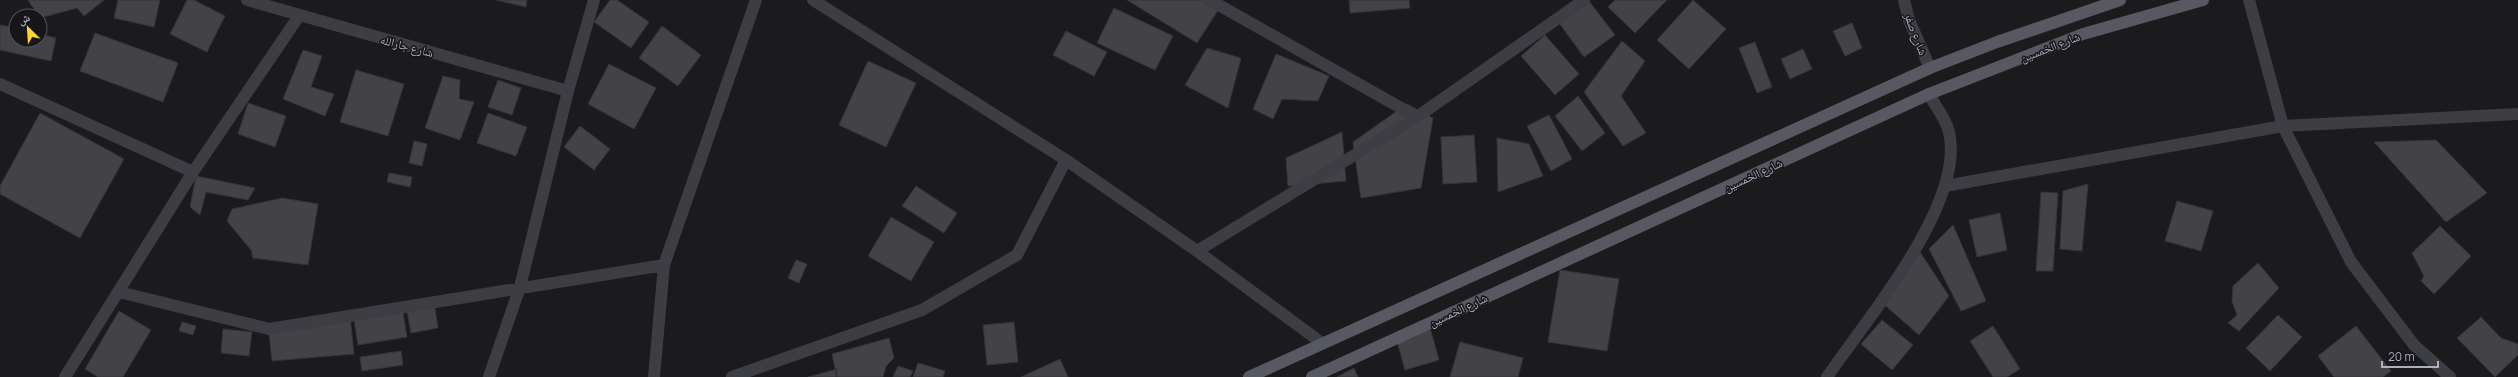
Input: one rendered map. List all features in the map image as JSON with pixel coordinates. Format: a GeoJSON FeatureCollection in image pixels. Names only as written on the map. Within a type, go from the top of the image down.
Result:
{"type":"FeatureCollection","features":[{"type":"Feature","properties":{"kind":"main road","name":"شارع الخمسين"},"geometry":{"type":"LineString","coordinates":[[1249,377],[1322,342],[1930,68],[1996,42],[2120,0]]}},
{"type":"Feature","properties":{"kind":"main road","name":"شارع الخمسين"},"geometry":{"type":"LineString","coordinates":[[1312,377],[1929,94],[2084,34],[2203,0]]}},
{"type":"Feature","properties":{"kind":"street","name":"شارع جارالله"},"geometry":{"type":"LineString","coordinates":[[247,0],[299,16],[568,91]]}},
{"type":"Feature","properties":{"kind":"street"},"geometry":{"type":"LineString","coordinates":[[489,377],[520,287],[568,91],[594,0]]}},
{"type":"Feature","properties":{"kind":"street"},"geometry":{"type":"LineString","coordinates":[[654,377],[664,265],[756,0]]}},
{"type":"Feature","properties":{"kind":"street"},"geometry":{"type":"LineString","coordinates":[[813,0],[1066,160],[1197,251],[1322,342]]}},
{"type":"Feature","properties":{"kind":"street"},"geometry":{"type":"LineString","coordinates":[[1210,0],[1417,116]]}},
{"type":"Feature","properties":{"kind":"street"},"geometry":{"type":"LineString","coordinates":[[1197,251],[1417,116],[1584,0]]}},
{"type":"Feature","properties":{"kind":"street","name":"شارع صفر"},"geometry":{"type":"LineString","coordinates":[[1904,0],[1909,20],[1930,68]]}},
{"type":"Feature","properties":{"kind":"street"},"geometry":{"type":"LineString","coordinates":[[2249,0],[2283,126],[2351,262],[2414,345],[2450,377]]}},
{"type":"Feature","properties":{"kind":"street"},"geometry":{"type":"LineString","coordinates":[[65,377],[193,172],[299,16]]}},
{"type":"Feature","properties":{"kind":"street"},"geometry":{"type":"LineString","coordinates":[[0,84],[193,172]]}},
{"type":"Feature","properties":{"kind":"street"},"geometry":{"type":"LineString","coordinates":[[1827,377],[1888,293],[1934,217],[1950,173],[1949,132],[1929,94]]}},
{"type":"Feature","properties":{"kind":"street"},"geometry":{"type":"LineString","coordinates":[[1945,186],[2283,126],[2518,114]]}},
{"type":"Feature","properties":{"kind":"street"},"geometry":{"type":"LineString","coordinates":[[732,377],[922,310],[1017,255],[1066,160]]}},
{"type":"Feature","properties":{"kind":"street"},"geometry":{"type":"LineString","coordinates":[[119,292],[269,329],[520,287],[664,265]]}},
{"type":"Feature","properties":{"kind":"building"},"geometry":{"type":"Polygon","coordinates":[[[28,0],[104,0],[84,16],[77,8],[48,16],[48,8],[33,8],[28,0]]]}},
{"type":"Feature","properties":{"kind":"building"},"geometry":{"type":"Polygon","coordinates":[[[118,0],[160,0],[154,27],[114,18],[118,0]]]}},
{"type":"Feature","properties":{"kind":"building"},"geometry":{"type":"Polygon","coordinates":[[[187,0],[194,0],[225,16],[207,52],[170,34],[187,0]]]}},
{"type":"Feature","properties":{"kind":"building"},"geometry":{"type":"Polygon","coordinates":[[[496,0],[527,0],[526,7],[496,0]]]}},
{"type":"Feature","properties":{"kind":"building"},"geometry":{"type":"Polygon","coordinates":[[[610,0],[617,0],[649,22],[631,48],[594,22],[610,0]]]}},
{"type":"Feature","properties":{"kind":"building"},"geometry":{"type":"Polygon","coordinates":[[[1127,0],[1209,0],[1220,7],[1197,43],[1127,0]]]}},
{"type":"Feature","properties":{"kind":"building"},"geometry":{"type":"Polygon","coordinates":[[[1349,0],[1409,0],[1410,8],[1350,13],[1349,0]]]}},
{"type":"Feature","properties":{"kind":"building"},"geometry":{"type":"Polygon","coordinates":[[[1615,0],[1667,0],[1635,33],[1608,7],[1615,0]]]}},
{"type":"Feature","properties":{"kind":"building"},"geometry":{"type":"Polygon","coordinates":[[[1693,0],[1726,29],[1689,69],[1657,40],[1693,0]]]}},
{"type":"Feature","properties":{"kind":"building"},"geometry":{"type":"Polygon","coordinates":[[[1589,1],[1615,35],[1584,57],[1559,23],[1589,1]]]}},
{"type":"Feature","properties":{"kind":"building"},"geometry":{"type":"Polygon","coordinates":[[[1114,8],[1173,36],[1155,70],[1097,43],[1114,8]]]}},
{"type":"Feature","properties":{"kind":"building"},"geometry":{"type":"Polygon","coordinates":[[[1852,23],[1862,48],[1845,56],[1833,31],[1852,23]]]}},
{"type":"Feature","properties":{"kind":"building"},"geometry":{"type":"Polygon","coordinates":[[[0,25],[8,26],[8,48],[48,48],[48,36],[56,38],[51,61],[0,50],[0,25]]]}},
{"type":"Feature","properties":{"kind":"building"},"geometry":{"type":"Polygon","coordinates":[[[662,26],[701,55],[678,86],[639,58],[662,26]]]}},
{"type":"Feature","properties":{"kind":"building"},"geometry":{"type":"Polygon","coordinates":[[[1066,31],[1107,52],[1094,76],[1053,55],[1066,31]]]}},
{"type":"Feature","properties":{"kind":"building"},"geometry":{"type":"Polygon","coordinates":[[[95,33],[178,63],[163,102],[80,71],[95,33]]]}},
{"type":"Feature","properties":{"kind":"building"},"geometry":{"type":"Polygon","coordinates":[[[1545,35],[1579,74],[1555,95],[1521,56],[1545,35]]]}},
{"type":"Feature","properties":{"kind":"building"},"geometry":{"type":"Polygon","coordinates":[[[1622,41],[1645,61],[1621,96],[1646,133],[1623,146],[1584,92],[1622,41]]]}},
{"type":"Feature","properties":{"kind":"building"},"geometry":{"type":"Polygon","coordinates":[[[1755,42],[1772,87],[1757,93],[1739,48],[1755,42]]]}},
{"type":"Feature","properties":{"kind":"building"},"geometry":{"type":"Polygon","coordinates":[[[1207,48],[1241,58],[1228,108],[1185,85],[1207,48]]]}},
{"type":"Feature","properties":{"kind":"building"},"geometry":{"type":"Polygon","coordinates":[[[1803,49],[1812,69],[1790,79],[1781,59],[1803,49]]]}},
{"type":"Feature","properties":{"kind":"building"},"geometry":{"type":"Polygon","coordinates":[[[303,50],[322,56],[311,87],[334,94],[325,116],[283,99],[303,50]]]}},
{"type":"Feature","properties":{"kind":"building"},"geometry":{"type":"Polygon","coordinates":[[[1276,54],[1329,76],[1318,101],[1282,99],[1273,119],[1253,109],[1276,54]]]}},
{"type":"Feature","properties":{"kind":"building"},"geometry":{"type":"Polygon","coordinates":[[[868,61],[916,83],[886,147],[839,125],[868,61]]]}},
{"type":"Feature","properties":{"kind":"building"},"geometry":{"type":"Polygon","coordinates":[[[609,64],[656,88],[634,129],[588,104],[609,64]]]}},
{"type":"Feature","properties":{"kind":"building"},"geometry":{"type":"Polygon","coordinates":[[[356,70],[404,84],[388,136],[340,122],[356,70]]]}},
{"type":"Feature","properties":{"kind":"building"},"geometry":{"type":"Polygon","coordinates":[[[443,76],[460,80],[459,99],[474,102],[460,140],[425,128],[443,76]]]}},
{"type":"Feature","properties":{"kind":"building"},"geometry":{"type":"Polygon","coordinates":[[[498,80],[521,88],[512,115],[488,107],[498,80]]]}},
{"type":"Feature","properties":{"kind":"building"},"geometry":{"type":"Polygon","coordinates":[[[1578,96],[1605,133],[1582,151],[1555,116],[1578,96]]]}},
{"type":"Feature","properties":{"kind":"building"},"geometry":{"type":"Polygon","coordinates":[[[248,103],[286,116],[275,147],[238,134],[248,103]]]}},
{"type":"Feature","properties":{"kind":"building"},"geometry":{"type":"Polygon","coordinates":[[[1407,104],[1433,118],[1421,188],[1361,198],[1353,142],[1407,104]]]}},
{"type":"Feature","properties":{"kind":"building"},"geometry":{"type":"Polygon","coordinates":[[[40,113],[124,159],[80,238],[0,194],[0,186],[40,113]]]}},
{"type":"Feature","properties":{"kind":"building"},"geometry":{"type":"Polygon","coordinates":[[[488,113],[527,127],[516,156],[477,143],[488,113]]]}},
{"type":"Feature","properties":{"kind":"building"},"geometry":{"type":"Polygon","coordinates":[[[1549,115],[1572,159],[1551,171],[1527,126],[1549,115]]]}},
{"type":"Feature","properties":{"kind":"building"},"geometry":{"type":"Polygon","coordinates":[[[580,126],[610,149],[594,170],[564,147],[580,126]]]}},
{"type":"Feature","properties":{"kind":"building"},"geometry":{"type":"Polygon","coordinates":[[[1342,132],[1346,181],[1288,186],[1286,158],[1342,132]]]}},
{"type":"Feature","properties":{"kind":"building"},"geometry":{"type":"Polygon","coordinates":[[[1474,135],[1477,182],[1443,184],[1441,137],[1474,135]]]}},
{"type":"Feature","properties":{"kind":"building"},"geometry":{"type":"Polygon","coordinates":[[[1497,138],[1529,144],[1543,176],[1498,192],[1497,138]]]}},
{"type":"Feature","properties":{"kind":"building"},"geometry":{"type":"Polygon","coordinates":[[[2436,140],[2487,193],[2446,222],[2374,142],[2436,140]]]}},
{"type":"Feature","properties":{"kind":"building"},"geometry":{"type":"Polygon","coordinates":[[[414,141],[427,144],[422,166],[409,163],[414,141]]]}},
{"type":"Feature","properties":{"kind":"building"},"geometry":{"type":"Polygon","coordinates":[[[389,173],[412,177],[410,187],[387,182],[389,173]]]}},
{"type":"Feature","properties":{"kind":"building"},"geometry":{"type":"Polygon","coordinates":[[[196,176],[255,188],[248,200],[206,192],[200,215],[190,207],[196,176]]]}},
{"type":"Feature","properties":{"kind":"building"},"geometry":{"type":"Polygon","coordinates":[[[2088,184],[2082,251],[2060,249],[2063,191],[2088,184]]]}},
{"type":"Feature","properties":{"kind":"building"},"geometry":{"type":"Polygon","coordinates":[[[916,186],[957,213],[944,233],[902,206],[916,186]]]}},
{"type":"Feature","properties":{"kind":"building"},"geometry":{"type":"Polygon","coordinates":[[[2041,192],[2058,193],[2053,271],[2036,271],[2041,192]]]}},
{"type":"Feature","properties":{"kind":"building"},"geometry":{"type":"Polygon","coordinates":[[[282,198],[318,204],[308,265],[253,258],[251,250],[227,221],[232,209],[282,198]]]}},
{"type":"Feature","properties":{"kind":"building"},"geometry":{"type":"Polygon","coordinates":[[[2177,201],[2213,211],[2201,251],[2165,241],[2177,201]]]}},
{"type":"Feature","properties":{"kind":"building"},"geometry":{"type":"Polygon","coordinates":[[[2000,213],[2007,250],[1977,257],[1969,220],[2000,213]]]}},
{"type":"Feature","properties":{"kind":"building"},"geometry":{"type":"Polygon","coordinates":[[[891,217],[934,242],[911,281],[868,256],[891,217]]]}},
{"type":"Feature","properties":{"kind":"building"},"geometry":{"type":"Polygon","coordinates":[[[1953,225],[1986,301],[1961,311],[1929,249],[1953,225]]]}},
{"type":"Feature","properties":{"kind":"building"},"geometry":{"type":"Polygon","coordinates":[[[2440,226],[2471,256],[2434,294],[2421,281],[2424,276],[2412,253],[2440,226]]]}},
{"type":"Feature","properties":{"kind":"building"},"geometry":{"type":"Polygon","coordinates":[[[1920,252],[1949,296],[1919,335],[1879,300],[1920,252]]]}},
{"type":"Feature","properties":{"kind":"building"},"geometry":{"type":"Polygon","coordinates":[[[796,260],[807,264],[799,283],[788,278],[796,260]]]}},
{"type":"Feature","properties":{"kind":"building"},"geometry":{"type":"Polygon","coordinates":[[[2258,263],[2279,288],[2239,331],[2228,323],[2237,315],[2232,301],[2233,286],[2258,263]]]}},
{"type":"Feature","properties":{"kind":"building"},"geometry":{"type":"Polygon","coordinates":[[[1560,270],[1619,279],[1607,351],[1548,342],[1560,270]]]}},
{"type":"Feature","properties":{"kind":"building"},"geometry":{"type":"Polygon","coordinates":[[[434,302],[438,328],[411,333],[406,306],[434,302]]]}},
{"type":"Feature","properties":{"kind":"building"},"geometry":{"type":"Polygon","coordinates":[[[402,306],[407,337],[358,345],[353,314],[402,306]]]}},
{"type":"Feature","properties":{"kind":"building"},"geometry":{"type":"Polygon","coordinates":[[[119,311],[151,330],[123,377],[98,377],[85,369],[119,311]]]}},
{"type":"Feature","properties":{"kind":"building"},"geometry":{"type":"Polygon","coordinates":[[[2278,315],[2302,337],[2270,371],[2246,348],[2278,315]]]}},
{"type":"Feature","properties":{"kind":"building"},"geometry":{"type":"Polygon","coordinates":[[[350,316],[354,354],[272,361],[268,324],[350,316]]]}},
{"type":"Feature","properties":{"kind":"building"},"geometry":{"type":"Polygon","coordinates":[[[2481,317],[2501,338],[2518,344],[2518,355],[2495,377],[2457,338],[2481,317]]]}},
{"type":"Feature","properties":{"kind":"building"},"geometry":{"type":"Polygon","coordinates":[[[1882,320],[1913,345],[1892,370],[1861,344],[1882,320]]]}},
{"type":"Feature","properties":{"kind":"building"},"geometry":{"type":"Polygon","coordinates":[[[182,322],[196,326],[193,335],[179,331],[182,322]]]}},
{"type":"Feature","properties":{"kind":"building"},"geometry":{"type":"Polygon","coordinates":[[[1014,322],[1018,362],[987,365],[983,325],[1014,322]]]}},
{"type":"Feature","properties":{"kind":"building"},"geometry":{"type":"Polygon","coordinates":[[[1429,324],[1439,360],[1405,370],[1395,334],[1429,324]]]}},
{"type":"Feature","properties":{"kind":"building"},"geometry":{"type":"Polygon","coordinates":[[[1993,326],[2020,369],[2007,377],[1993,377],[1970,341],[1993,326]]]}},
{"type":"Feature","properties":{"kind":"building"},"geometry":{"type":"Polygon","coordinates":[[[2356,326],[2391,371],[2383,377],[2334,377],[2318,356],[2356,326]]]}},
{"type":"Feature","properties":{"kind":"building"},"geometry":{"type":"Polygon","coordinates":[[[223,329],[252,332],[249,356],[221,353],[223,329]]]}},
{"type":"Feature","properties":{"kind":"building"},"geometry":{"type":"Polygon","coordinates":[[[889,338],[894,358],[886,366],[883,377],[837,377],[832,354],[889,338]]]}},
{"type":"Feature","properties":{"kind":"building"},"geometry":{"type":"Polygon","coordinates":[[[1460,342],[1523,358],[1518,377],[1450,377],[1460,342]]]}},
{"type":"Feature","properties":{"kind":"building"},"geometry":{"type":"Polygon","coordinates":[[[401,351],[403,365],[362,371],[360,357],[401,351]]]}},
{"type":"Feature","properties":{"kind":"building"},"geometry":{"type":"Polygon","coordinates":[[[1060,359],[1068,377],[1021,377],[1060,359]]]}},
{"type":"Feature","properties":{"kind":"building"},"geometry":{"type":"Polygon","coordinates":[[[918,363],[945,371],[943,377],[913,377],[918,363]]]}},
{"type":"Feature","properties":{"kind":"building"},"geometry":{"type":"Polygon","coordinates":[[[898,366],[913,371],[910,377],[893,377],[898,366]]]}},
{"type":"Feature","properties":{"kind":"building"},"geometry":{"type":"Polygon","coordinates":[[[1354,368],[1358,377],[1337,377],[1354,368]]]}},
{"type":"Feature","properties":{"kind":"building"},"geometry":{"type":"Polygon","coordinates":[[[837,369],[836,377],[808,377],[837,369]]]}}]}
